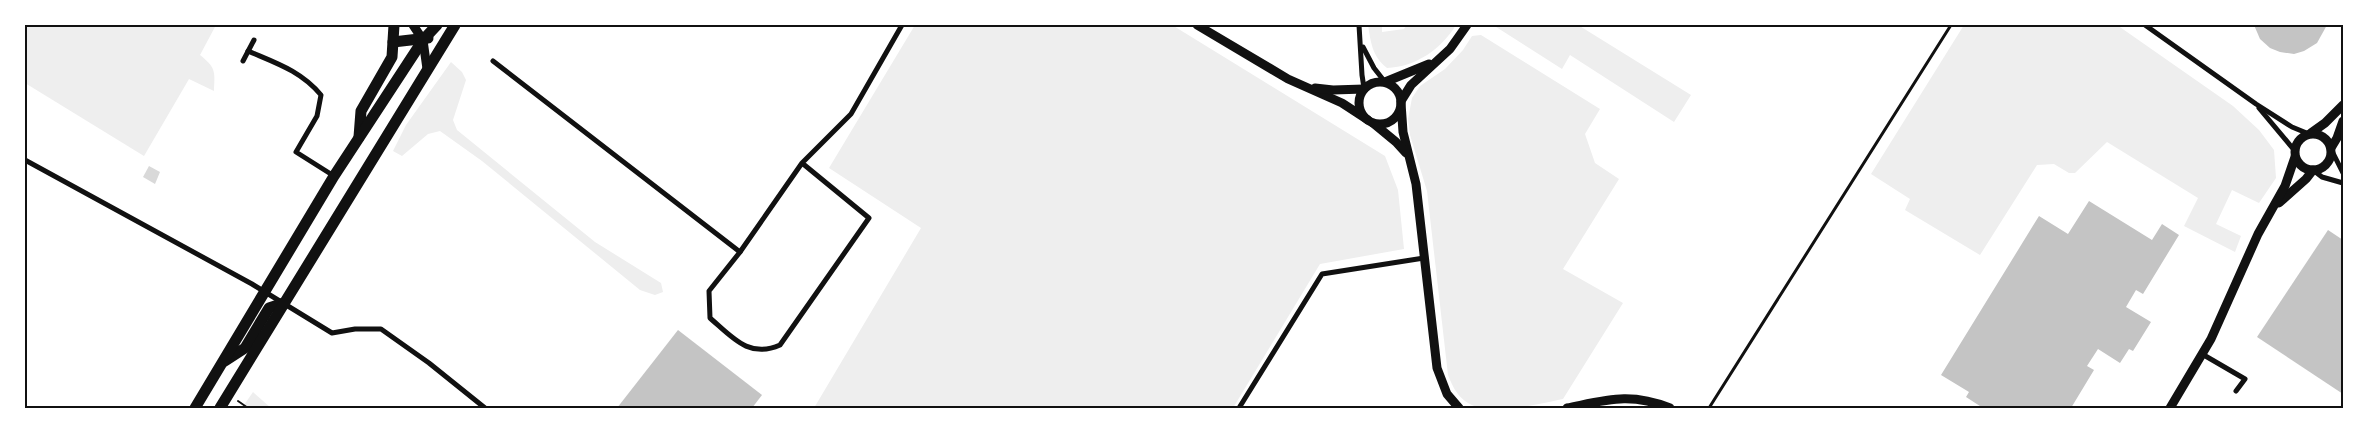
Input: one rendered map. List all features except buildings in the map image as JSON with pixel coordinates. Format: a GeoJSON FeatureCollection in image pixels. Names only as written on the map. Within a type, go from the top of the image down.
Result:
{"type":"FeatureCollection","features":[{"type":"Feature","properties":{"kind":"highway"},"geometry":{"type":"LineString","coordinates":[[359,139],[361,111],[392,57],[394,25]]}},
{"type":"Feature","properties":{"kind":"highway"},"geometry":{"type":"LineString","coordinates":[[195,408],[334,176],[423,40],[436,25]]}},
{"type":"Feature","properties":{"kind":"highway"},"geometry":{"type":"LineString","coordinates":[[393,42],[423,40],[454,26]]}},
{"type":"Feature","properties":{"kind":"highway"},"geometry":{"type":"LineString","coordinates":[[220,408],[454,26]]}},
{"type":"Feature","properties":{"kind":"highway"},"geometry":{"type":"LineString","coordinates":[[223,362],[245,348],[269,308],[284,303]]}},
{"type":"Feature","properties":{"kind":"street"},"geometry":{"type":"LineString","coordinates":[[413,25],[423,40],[427,70]]}},
{"type":"Feature","properties":{"kind":"street"},"geometry":{"type":"LineString","coordinates":[[802,163],[869,218],[780,345],[766,351],[746,348],[710,318],[709,291],[740,252],[802,163],[851,114],[902,25]]}},
{"type":"Feature","properties":{"kind":"street"},"geometry":{"type":"LineString","coordinates":[[1197,25],[1288,79],[1342,104],[1376,123],[1390,121],[1399,110],[1401,102],[1411,85],[1450,49],[1467,25]]}},
{"type":"Feature","properties":{"kind":"street"},"geometry":{"type":"LineString","coordinates":[[1359,25],[1364,89],[1359,102],[1363,115],[1396,142],[1410,160]]}},
{"type":"Feature","properties":{"kind":"street"},"geometry":{"type":"LineString","coordinates":[[2145,25],[2256,104],[2292,127],[2326,138],[2343,173]]}},
{"type":"Feature","properties":{"kind":"street"},"geometry":{"type":"LineString","coordinates":[[243,61],[254,40]]}},
{"type":"Feature","properties":{"kind":"street"},"geometry":{"type":"LineString","coordinates":[[1361,42],[1374,68],[1385,82],[1396,89],[1401,102],[1403,132],[1416,184],[1437,368],[1447,394],[1459,408]]}},
{"type":"Feature","properties":{"kind":"street"},"geometry":{"type":"LineString","coordinates":[[248,51],[291,69],[312,84],[321,96],[318,116],[296,152],[334,176]]}},
{"type":"Feature","properties":{"kind":"street"},"geometry":{"type":"LineString","coordinates":[[493,61],[740,252]]}},
{"type":"Feature","properties":{"kind":"street"},"geometry":{"type":"LineString","coordinates":[[1305,86],[1333,90],[1364,89],[1374,82],[1385,82],[1434,62]]}},
{"type":"Feature","properties":{"kind":"street"},"geometry":{"type":"LineString","coordinates":[[2256,104],[2295,154],[2302,166],[2313,170],[2322,177],[2343,183]]}},
{"type":"Feature","properties":{"kind":"street"},"geometry":{"type":"LineString","coordinates":[[2170,408],[2202,354],[2258,234],[2289,178],[2299,140],[2326,122],[2343,105]]}},
{"type":"Feature","properties":{"kind":"street"},"geometry":{"type":"LineString","coordinates":[[2273,208],[2306,179],[2313,170],[2329,161],[2331,148],[2343,121]]}},
{"type":"Feature","properties":{"kind":"street"},"geometry":{"type":"LineString","coordinates":[[25,160],[266,292],[332,333],[355,329],[381,329],[430,363],[485,408]]}},
{"type":"Feature","properties":{"kind":"street"},"geometry":{"type":"LineString","coordinates":[[1239,408],[1322,274],[1424,258]]}},
{"type":"Feature","properties":{"kind":"street"},"geometry":{"type":"LineString","coordinates":[[2202,354],[2245,379],[2236,391]]}},
{"type":"Feature","properties":{"kind":"street"},"geometry":{"type":"LineString","coordinates":[[1567,408],[1614,399],[1633,398],[1653,401],[1670,408]]}},
{"type":"Feature","properties":{"kind":"lane"},"geometry":{"type":"LineString","coordinates":[[1709,408],[1951,25]]}},
{"type":"Feature","properties":{"kind":"shaded area"},"geometry":{"type":"Polygon","coordinates":[[[25,25],[216,25],[200,55],[212,67],[214,91],[189,79],[144,156],[25,83],[25,25]]]}},
{"type":"Feature","properties":{"kind":"shaded area"},"geometry":{"type":"Polygon","coordinates":[[[915,25],[1172,25],[1385,156],[1398,190],[1404,249],[1320,264],[1233,408],[814,408],[921,228],[829,168],[915,25]]]}},
{"type":"Feature","properties":{"kind":"shaded area"},"geometry":{"type":"Polygon","coordinates":[[[1368,25],[1382,25],[1382,32],[1404,29],[1407,25],[1456,25],[1443,42],[1427,55],[1408,64],[1387,68],[1375,54],[1368,25]]]}},
{"type":"Feature","properties":{"kind":"shaded area"},"geometry":{"type":"Polygon","coordinates":[[[1493,25],[1578,25],[1691,95],[1674,122],[1570,55],[1562,69],[1493,25]]]}},
{"type":"Feature","properties":{"kind":"shaded area"},"geometry":{"type":"Polygon","coordinates":[[[1964,25],[2117,25],[2233,106],[2259,130],[2274,150],[2276,178],[2259,203],[2232,190],[2216,224],[2241,236],[2235,252],[2184,226],[2198,198],[2107,142],[2075,173],[2069,173],[2054,164],[2037,165],[1980,255],[1905,210],[1910,199],[1871,174],[1964,25]]]}},
{"type":"Feature","properties":{"kind":"shaded area"},"geometry":{"type":"Polygon","coordinates":[[[1481,35],[1600,109],[1585,134],[1595,163],[1619,179],[1563,269],[1623,303],[1563,399],[1499,409],[1486,409],[1465,401],[1453,386],[1448,375],[1427,191],[1410,135],[1408,119],[1412,98],[1420,86],[1445,69],[1463,50],[1472,36],[1481,35]]]}},
{"type":"Feature","properties":{"kind":"shaded area"},"geometry":{"type":"Polygon","coordinates":[[[451,62],[462,72],[466,80],[453,120],[457,130],[595,242],[661,283],[663,292],[655,295],[640,290],[482,161],[440,131],[428,134],[402,156],[393,151],[406,125],[451,62]]]}},
{"type":"Feature","properties":{"kind":"shaded area"},"geometry":{"type":"Polygon","coordinates":[[[149,166],[160,172],[155,184],[143,177],[149,166]]]}},
{"type":"Feature","properties":{"kind":"shaded area"},"geometry":{"type":"Polygon","coordinates":[[[253,392],[271,408],[242,408],[253,392]]]}}]}
